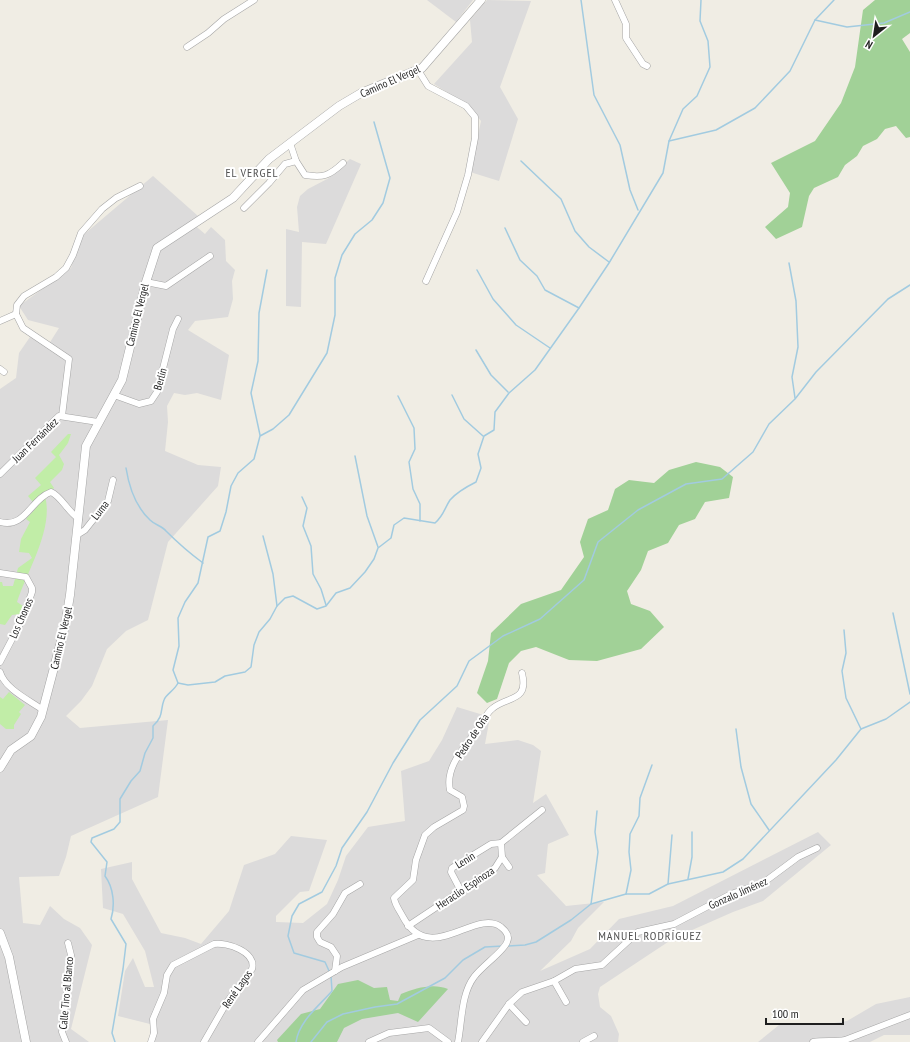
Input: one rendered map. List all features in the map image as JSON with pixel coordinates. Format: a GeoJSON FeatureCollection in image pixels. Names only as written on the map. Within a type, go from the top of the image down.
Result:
{"type":"FeatureCollection","features":[{"type":"Feature","properties":{"kind":"street"},"geometry":{"type":"LineString","coordinates":[[187,47],[208,33],[224,19],[254,0]]}},
{"type":"Feature","properties":{"kind":"street","name":"Camino El Vergel"},"geometry":{"type":"LineString","coordinates":[[0,768],[7,754],[26,740],[36,729],[43,710],[67,618],[79,519],[85,451],[98,422],[122,380],[146,282],[156,248],[233,198],[268,158],[361,93],[418,70],[426,64],[481,0]]}},
{"type":"Feature","properties":{"kind":"street"},"geometry":{"type":"LineString","coordinates":[[616,0],[626,24],[626,38],[643,64],[647,66]]}},
{"type":"Feature","properties":{"kind":"street"},"geometry":{"type":"LineString","coordinates":[[418,70],[428,86],[466,106],[475,117],[475,138],[468,175],[457,212],[426,281]]}},
{"type":"Feature","properties":{"kind":"street"},"geometry":{"type":"LineString","coordinates":[[290,143],[296,162],[305,175],[322,177],[335,171],[343,163]]}},
{"type":"Feature","properties":{"kind":"street"},"geometry":{"type":"LineString","coordinates":[[244,208],[270,183],[284,164],[296,162]]}},
{"type":"Feature","properties":{"kind":"street"},"geometry":{"type":"LineString","coordinates":[[62,416],[69,359],[24,328],[16,314],[17,305],[24,296],[56,277],[66,268],[82,233],[102,209],[116,198],[140,186]]}},
{"type":"Feature","properties":{"kind":"street"},"geometry":{"type":"LineString","coordinates":[[146,282],[166,286],[210,256]]}},
{"type":"Feature","properties":{"kind":"street"},"geometry":{"type":"LineString","coordinates":[[0,321],[16,314]]}},
{"type":"Feature","properties":{"kind":"street","name":"Berlín"},"geometry":{"type":"LineString","coordinates":[[114,395],[139,404],[151,401],[157,392],[172,329],[178,319]]}},
{"type":"Feature","properties":{"kind":"street","name":"Juan Fernández"},"geometry":{"type":"LineString","coordinates":[[0,474],[56,418],[62,416],[98,422]]}},
{"type":"Feature","properties":{"kind":"street","name":"Luma"},"geometry":{"type":"LineString","coordinates":[[77,534],[85,530],[108,501],[113,480]]}},
{"type":"Feature","properties":{"kind":"street"},"geometry":{"type":"LineString","coordinates":[[0,522],[8,524],[17,522],[44,496],[51,492],[55,494],[69,512],[79,519]]}},
{"type":"Feature","properties":{"kind":"street","name":"Los Chonos"},"geometry":{"type":"LineString","coordinates":[[0,573],[26,577],[32,592],[22,620],[0,662]]}},
{"type":"Feature","properties":{"kind":"street"},"geometry":{"type":"LineString","coordinates":[[0,672],[3,678],[12,687],[43,710]]}},
{"type":"Feature","properties":{"kind":"street","name":"Pedro de Oña"},"geometry":{"type":"LineString","coordinates":[[418,935],[408,926],[394,898],[413,880],[416,860],[425,835],[434,826],[460,812],[464,806],[462,797],[450,790],[449,785],[455,761],[490,710],[519,694],[524,681],[522,673]]}},
{"type":"Feature","properties":{"kind":"street"},"geometry":{"type":"LineString","coordinates":[[501,843],[542,810]]}},
{"type":"Feature","properties":{"kind":"street","name":"Heraclio Espinoza"},"geometry":{"type":"LineString","coordinates":[[408,926],[495,868],[502,858],[501,843]]}},
{"type":"Feature","properties":{"kind":"street","name":"Lenin"},"geometry":{"type":"LineString","coordinates":[[461,891],[451,872],[452,868],[491,844],[501,843]]}},
{"type":"Feature","properties":{"kind":"street","name":"Gonzalo Jiménez"},"geometry":{"type":"LineString","coordinates":[[482,1042],[509,1004],[522,992],[554,981],[575,969],[596,966],[606,962],[628,939],[638,932],[674,924],[731,894],[763,883],[798,857],[817,848]]}},
{"type":"Feature","properties":{"kind":"street"},"geometry":{"type":"LineString","coordinates":[[502,858],[508,867]]}},
{"type":"Feature","properties":{"kind":"street"},"geometry":{"type":"LineString","coordinates":[[332,973],[336,956],[331,948],[320,942],[317,937],[318,932],[333,914],[345,893],[360,884]]}},
{"type":"Feature","properties":{"kind":"street"},"geometry":{"type":"LineString","coordinates":[[258,1042],[303,990],[342,967],[418,935],[443,937],[486,923],[497,924],[507,933],[509,938],[505,948],[482,967],[472,979],[468,988],[458,1042]]}},
{"type":"Feature","properties":{"kind":"street"},"geometry":{"type":"LineString","coordinates":[[0,933],[9,956],[26,1042]]}},
{"type":"Feature","properties":{"kind":"street","name":"Calle Tiro al Blanco"},"geometry":{"type":"LineString","coordinates":[[66,1042],[62,1032],[71,955],[68,943]]}},
{"type":"Feature","properties":{"kind":"street","name":"René Lagos"},"geometry":{"type":"LineString","coordinates":[[151,1042],[154,1033],[153,1019],[164,993],[169,969],[173,965],[214,944],[220,943],[247,954],[252,959],[254,964],[252,969],[227,1002],[204,1042]]}},
{"type":"Feature","properties":{"kind":"street"},"geometry":{"type":"LineString","coordinates":[[554,981],[566,1002]]}},
{"type":"Feature","properties":{"kind":"street"},"geometry":{"type":"LineString","coordinates":[[509,1004],[526,1022]]}},
{"type":"Feature","properties":{"kind":"street"},"geometry":{"type":"LineString","coordinates":[[813,1042],[845,1040],[910,1016]]}},
{"type":"Feature","properties":{"kind":"street"},"geometry":{"type":"LineString","coordinates":[[369,1042],[389,1032],[429,1028],[448,1042]]}},
{"type":"Feature","properties":{"kind":"street"},"geometry":{"type":"LineString","coordinates":[[583,1042],[594,1036]]}},
{"type":"Feature","properties":{"kind":"shaded area"},"geometry":{"type":"Polygon","coordinates":[[[427,0],[473,0],[456,22],[427,0]]]}},
{"type":"Feature","properties":{"kind":"shaded area"},"geometry":{"type":"Polygon","coordinates":[[[487,0],[531,1],[500,87],[518,119],[499,181],[470,172],[481,121],[470,107],[434,84],[472,42],[470,20],[487,0]]]}},
{"type":"Feature","properties":{"kind":"shaded area"},"geometry":{"type":"Polygon","coordinates":[[[350,159],[361,164],[326,244],[302,242],[301,307],[286,306],[286,229],[299,232],[297,207],[300,196],[308,189],[329,178],[350,159]]]}},
{"type":"Feature","properties":{"kind":"shaded area"},"geometry":{"type":"Polygon","coordinates":[[[153,176],[198,216],[192,223],[205,234],[211,227],[225,240],[226,261],[235,270],[232,281],[233,299],[228,317],[195,321],[188,330],[229,355],[221,400],[197,393],[185,395],[174,393],[167,406],[168,422],[165,451],[198,465],[221,467],[218,486],[168,542],[148,620],[126,631],[107,649],[92,686],[81,701],[66,716],[80,728],[168,720],[158,797],[71,836],[66,857],[59,876],[19,877],[23,923],[40,925],[50,906],[64,919],[80,928],[92,945],[71,1029],[89,1042],[0,1042],[0,389],[16,378],[19,353],[30,337],[47,347],[59,328],[28,320],[19,306],[71,268],[81,237],[153,176]]]}},
{"type":"Feature","properties":{"kind":"shaded area"},"geometry":{"type":"Polygon","coordinates":[[[457,707],[490,717],[485,744],[518,740],[533,745],[541,751],[533,803],[546,794],[569,835],[548,844],[545,873],[537,875],[566,906],[604,902],[578,928],[571,941],[540,971],[590,949],[619,919],[673,906],[818,832],[831,845],[763,901],[733,912],[674,938],[600,987],[598,994],[600,1007],[611,1016],[619,1034],[618,1042],[150,1042],[150,1024],[118,1016],[125,971],[133,958],[145,987],[154,987],[145,951],[123,914],[103,908],[101,869],[132,862],[132,879],[161,933],[185,938],[201,944],[229,911],[244,865],[275,854],[291,836],[327,840],[309,891],[300,892],[276,916],[276,922],[303,923],[327,904],[338,880],[346,856],[368,827],[405,821],[401,771],[429,761],[442,740],[457,707]]]}},
{"type":"Feature","properties":{"kind":"shaded area"},"geometry":{"type":"Polygon","coordinates":[[[910,997],[910,1035],[884,1035],[870,1042],[758,1042],[779,1025],[822,1025],[847,1021],[876,1004],[910,997]]]}},
{"type":"Feature","properties":{"kind":"green space"},"geometry":{"type":"Polygon","coordinates":[[[875,0],[910,0],[910,33],[902,39],[910,52],[910,137],[906,138],[896,126],[885,129],[877,139],[863,146],[857,156],[845,165],[838,177],[814,188],[809,196],[802,227],[776,239],[765,227],[788,207],[790,193],[771,163],[815,141],[841,103],[855,67],[863,10],[875,0]]]}},
{"type":"Feature","properties":{"kind":"green space"},"geometry":{"type":"Polygon","coordinates":[[[68,434],[71,434],[68,443],[59,455],[64,464],[62,470],[50,482],[54,488],[45,496],[47,509],[43,536],[17,602],[23,606],[20,614],[12,615],[5,625],[0,624],[0,582],[2,582],[3,586],[13,586],[18,568],[32,558],[29,553],[19,552],[21,539],[30,522],[26,519],[37,507],[28,496],[41,485],[35,478],[56,457],[51,452],[68,434]]]}},
{"type":"Feature","properties":{"kind":"green space"},"geometry":{"type":"Polygon","coordinates":[[[696,462],[720,467],[733,477],[729,498],[705,502],[695,519],[679,525],[668,543],[648,551],[641,570],[627,591],[631,604],[650,611],[664,627],[641,649],[597,661],[569,660],[536,647],[521,651],[509,663],[497,699],[487,703],[477,693],[488,661],[491,633],[521,604],[561,590],[584,557],[580,542],[588,519],[608,510],[615,489],[629,480],[654,483],[669,470],[696,462]]]}},
{"type":"Feature","properties":{"kind":"green space"},"geometry":{"type":"Polygon","coordinates":[[[9,692],[25,705],[19,712],[21,714],[14,725],[14,729],[6,729],[0,724],[0,697],[3,699],[9,692]]]}},
{"type":"Feature","properties":{"kind":"green space"},"geometry":{"type":"Polygon","coordinates":[[[358,980],[374,988],[387,987],[390,1000],[398,1001],[401,994],[419,988],[436,986],[448,989],[418,1022],[398,1013],[362,1019],[344,1028],[337,1042],[278,1042],[277,1040],[301,1014],[320,1009],[338,984],[358,980]]]}},
{"type":"Feature","properties":{"kind":"waterway"},"geometry":{"type":"LineString","coordinates":[[581,0],[594,95],[620,145],[630,190],[638,210]]}},
{"type":"Feature","properties":{"kind":"waterway"},"geometry":{"type":"LineString","coordinates":[[178,683],[188,685],[215,682],[225,676],[245,672],[251,667],[254,645],[259,632],[270,619],[277,606],[285,598],[293,596],[317,609],[326,606],[336,593],[350,588],[365,572],[374,559],[378,548],[391,538],[394,525],[404,518],[435,523],[450,500],[462,490],[476,482],[481,468],[478,454],[484,436],[494,430],[495,412],[509,393],[535,370],[579,308],[609,263],[663,173],[669,141],[683,109],[697,96],[710,67],[708,41],[700,21],[701,0]]}},
{"type":"Feature","properties":{"kind":"waterway"},"geometry":{"type":"LineString","coordinates":[[669,141],[716,130],[755,108],[790,71],[815,20],[834,0]]}},
{"type":"Feature","properties":{"kind":"waterway"},"geometry":{"type":"LineString","coordinates":[[815,20],[847,27],[884,23],[910,12]]}},
{"type":"Feature","properties":{"kind":"waterway"},"geometry":{"type":"LineString","coordinates":[[115,1042],[112,1033],[126,944],[111,919],[113,897],[112,891],[105,876],[107,862],[91,842],[92,838],[114,829],[120,822],[120,799],[131,781],[140,771],[145,753],[153,738],[153,726],[159,719],[164,700],[178,683],[173,670],[179,646],[178,618],[185,602],[198,583],[208,537],[220,531],[226,512],[231,486],[238,473],[254,459],[260,436],[273,429],[289,415],[327,353],[335,315],[335,278],[342,255],[355,234],[372,220],[383,203],[390,178],[374,122]]}},
{"type":"Feature","properties":{"kind":"waterway"},"geometry":{"type":"LineString","coordinates":[[521,161],[561,199],[575,231],[589,247],[609,262]]}},
{"type":"Feature","properties":{"kind":"waterway"},"geometry":{"type":"LineString","coordinates":[[505,228],[520,260],[537,276],[545,290],[579,308]]}},
{"type":"Feature","properties":{"kind":"waterway"},"geometry":{"type":"LineString","coordinates":[[789,263],[796,301],[798,347],[792,377],[795,398]]}},
{"type":"Feature","properties":{"kind":"waterway"},"geometry":{"type":"LineString","coordinates":[[260,435],[251,393],[258,361],[259,313],[267,270]]}},
{"type":"Feature","properties":{"kind":"waterway"},"geometry":{"type":"LineString","coordinates":[[477,270],[493,299],[516,325],[550,348]]}},
{"type":"Feature","properties":{"kind":"waterway"},"geometry":{"type":"LineString","coordinates":[[330,973],[325,962],[294,953],[288,936],[292,916],[299,904],[322,892],[336,866],[342,848],[367,812],[393,763],[420,720],[457,686],[469,661],[503,636],[540,619],[584,580],[598,542],[638,510],[686,484],[722,479],[753,452],[769,424],[795,399],[816,372],[888,299],[910,285]]}},
{"type":"Feature","properties":{"kind":"waterway"},"geometry":{"type":"LineString","coordinates":[[476,350],[491,375],[508,392]]}},
{"type":"Feature","properties":{"kind":"waterway"},"geometry":{"type":"LineString","coordinates":[[452,395],[464,419],[483,436]]}},
{"type":"Feature","properties":{"kind":"waterway"},"geometry":{"type":"LineString","coordinates":[[398,396],[414,428],[415,449],[409,462],[413,489],[420,504],[420,521]]}},
{"type":"Feature","properties":{"kind":"waterway"},"geometry":{"type":"LineString","coordinates":[[355,456],[367,516],[378,547]]}},
{"type":"Feature","properties":{"kind":"waterway"},"geometry":{"type":"LineString","coordinates":[[126,468],[134,496],[145,515],[152,522],[164,529],[203,563]]}},
{"type":"Feature","properties":{"kind":"waterway"},"geometry":{"type":"LineString","coordinates":[[302,497],[307,508],[303,526],[311,546],[313,574],[321,589],[326,605]]}},
{"type":"Feature","properties":{"kind":"waterway"},"geometry":{"type":"LineString","coordinates":[[263,536],[273,574],[277,606]]}},
{"type":"Feature","properties":{"kind":"waterway"},"geometry":{"type":"LineString","coordinates":[[893,613],[910,694]]}},
{"type":"Feature","properties":{"kind":"waterway"},"geometry":{"type":"LineString","coordinates":[[844,630],[846,653],[842,671],[846,698],[861,729]]}},
{"type":"Feature","properties":{"kind":"waterway"},"geometry":{"type":"LineString","coordinates":[[506,946],[525,945],[536,942],[571,920],[591,904],[626,894],[649,894],[668,884],[723,872],[743,859],[836,760],[861,729],[886,719],[910,702]]}},
{"type":"Feature","properties":{"kind":"waterway"},"geometry":{"type":"LineString","coordinates":[[736,729],[741,767],[751,804],[769,830]]}},
{"type":"Feature","properties":{"kind":"waterway"},"geometry":{"type":"LineString","coordinates":[[626,894],[631,870],[629,852],[630,834],[639,816],[640,798],[652,765]]}},
{"type":"Feature","properties":{"kind":"waterway"},"geometry":{"type":"LineString","coordinates":[[591,904],[598,852],[595,832],[597,811]]}},
{"type":"Feature","properties":{"kind":"waterway"},"geometry":{"type":"LineString","coordinates":[[688,879],[692,857],[692,832]]}},
{"type":"Feature","properties":{"kind":"waterway"},"geometry":{"type":"LineString","coordinates":[[668,884],[672,835]]}},
{"type":"Feature","properties":{"kind":"waterway"},"geometry":{"type":"LineString","coordinates":[[311,1042],[327,1022],[343,1014],[397,1004],[445,978],[463,960],[485,947],[503,946]]}},
{"type":"Feature","properties":{"kind":"waterway"},"geometry":{"type":"LineString","coordinates":[[296,1042],[298,1034],[305,1021],[332,991],[331,976]]}},
{"type":"Feature","properties":{"kind":"district","name":"EL VERGEL"},"geometry":{"type":"Point","coordinates":[252,172]}},
{"type":"Feature","properties":{"kind":"district","name":"MANUEL RODRÍGUEZ"},"geometry":{"type":"Point","coordinates":[650,935]}}]}
